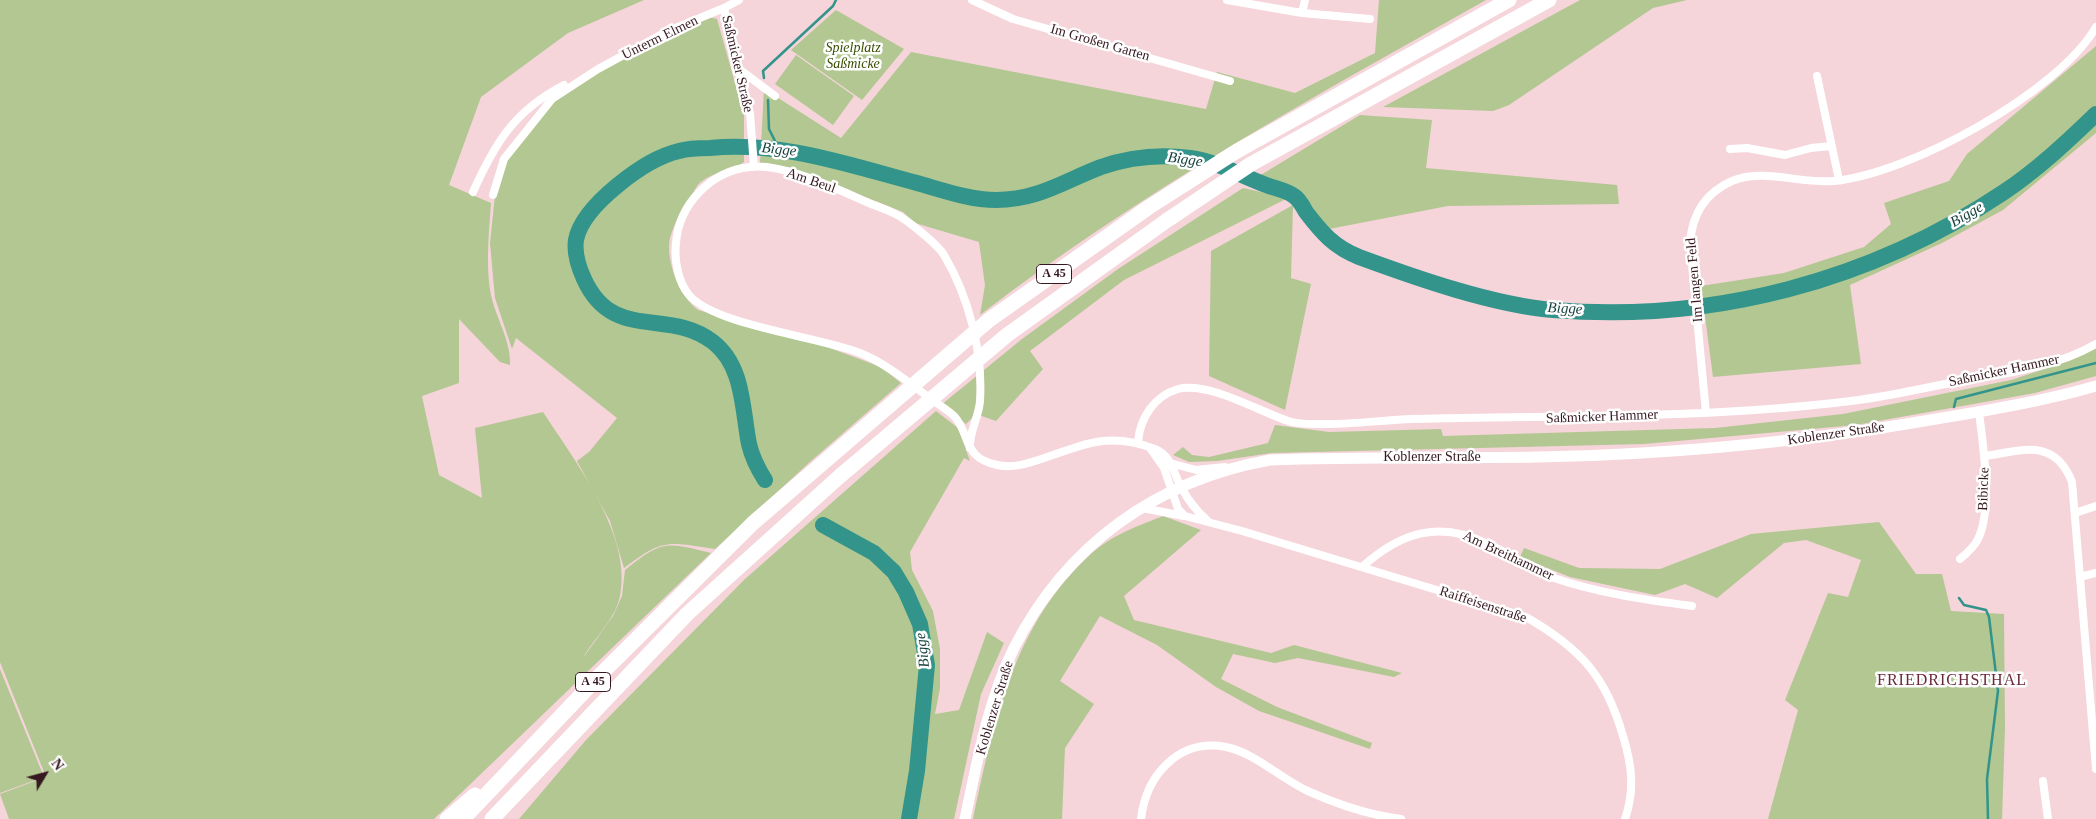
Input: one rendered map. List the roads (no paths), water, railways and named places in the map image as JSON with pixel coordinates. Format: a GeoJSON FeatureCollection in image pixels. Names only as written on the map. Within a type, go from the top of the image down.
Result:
{"type":"FeatureCollection","features":[{"type":"Feature","properties":{"kind":"highway","name":"A 45"},"geometry":{"type":"LineString","coordinates":[[463,819],[508,770],[679,596],[754,523],[989,320],[1149,207],[1237,151],[1509,0]]}},
{"type":"Feature","properties":{"kind":"highway","name":"A 45"},"geometry":{"type":"LineString","coordinates":[[492,819],[687,614],[923,404],[1007,335],[1078,283],[1251,164],[1549,0]]}},
{"type":"Feature","properties":{"kind":"highway"},"geometry":{"type":"LineString","coordinates":[[447,819],[508,770]]}},
{"type":"Feature","properties":{"kind":"highway"},"geometry":{"type":"LineString","coordinates":[[502,819],[528,779]]}},
{"type":"Feature","properties":{"kind":"main road","name":"Koblenzer Straße"},"geometry":{"type":"LineString","coordinates":[[965,819],[989,718],[1014,648],[1038,608],[1061,576],[1088,546],[1142,508],[1176,489],[1237,466],[1291,460],[1649,453],[1750,445],[1860,432],[1979,412],[2056,397],[2096,386]]}},
{"type":"Feature","properties":{"kind":"street","name":"Saßmicker Straße"},"geometry":{"type":"LineString","coordinates":[[739,0],[724,8],[750,113],[754,167]]}},
{"type":"Feature","properties":{"kind":"street","name":"Im Großen Garten"},"geometry":{"type":"LineString","coordinates":[[972,0],[1013,19],[1230,81]]}},
{"type":"Feature","properties":{"kind":"street"},"geometry":{"type":"LineString","coordinates":[[1227,0],[1302,13],[1370,20]]}},
{"type":"Feature","properties":{"kind":"street"},"geometry":{"type":"LineString","coordinates":[[1302,13],[1305,0]]}},
{"type":"Feature","properties":{"kind":"street","name":"Unterm Elmen"},"geometry":{"type":"LineString","coordinates":[[473,192],[494,148],[513,121],[548,93],[598,69],[666,32],[724,8]]}},
{"type":"Feature","properties":{"kind":"street","name":"Im langen Feld"},"geometry":{"type":"LineString","coordinates":[[1706,414],[1690,243],[1692,225],[1702,205],[1713,193],[1735,180],[1753,176],[1839,180],[1867,174],[1931,150],[1998,113],[2031,92],[2070,59],[2096,27]]}},
{"type":"Feature","properties":{"kind":"street"},"geometry":{"type":"LineString","coordinates":[[738,68],[775,96]]}},
{"type":"Feature","properties":{"kind":"street","name":"Unterm Elmen"},"geometry":{"type":"LineString","coordinates":[[493,195],[504,159],[535,118],[552,99],[598,69]]}},
{"type":"Feature","properties":{"kind":"street"},"geometry":{"type":"LineString","coordinates":[[1817,76],[1839,180]]}},
{"type":"Feature","properties":{"kind":"street"},"geometry":{"type":"LineString","coordinates":[[1730,149],[1747,148],[1785,155],[1811,148],[1831,146]]}},
{"type":"Feature","properties":{"kind":"street","name":"Am Beul"},"geometry":{"type":"LineString","coordinates":[[754,167],[793,173],[902,217],[943,253],[968,311],[976,348],[980,381],[980,405],[970,439],[971,450],[955,418],[884,364],[828,343],[734,319],[702,306],[687,292],[676,264],[676,242],[684,216],[704,185],[720,176],[754,167]]}},
{"type":"Feature","properties":{"kind":"street","name":"Saßmicker Hammer"},"geometry":{"type":"LineString","coordinates":[[1138,442],[1139,432],[1147,411],[1161,397],[1178,389],[1196,387],[1220,393],[1291,422],[1328,424],[1412,419],[1573,418],[1706,414],[1853,401],[2007,372],[2068,358],[2096,344]]}},
{"type":"Feature","properties":{"kind":"street","name":"Bibicke"},"geometry":{"type":"LineString","coordinates":[[1960,559],[1978,540],[1984,513],[1986,456],[1979,412]]}},
{"type":"Feature","properties":{"kind":"street"},"geometry":{"type":"LineString","coordinates":[[971,450],[986,462],[1008,466],[1026,464],[1097,442],[1124,439],[1138,442],[1150,448],[1158,449],[1170,462],[1178,509],[1185,516]]}},
{"type":"Feature","properties":{"kind":"street"},"geometry":{"type":"LineString","coordinates":[[1150,448],[1176,489],[1207,520]]}},
{"type":"Feature","properties":{"kind":"street"},"geometry":{"type":"LineString","coordinates":[[1986,456],[2035,450],[2047,451],[2067,468],[2072,482],[2096,767]]}},
{"type":"Feature","properties":{"kind":"street"},"geometry":{"type":"LineString","coordinates":[[1170,462],[1196,470],[1237,466]]}},
{"type":"Feature","properties":{"kind":"street"},"geometry":{"type":"LineString","coordinates":[[2075,513],[2096,506]]}},
{"type":"Feature","properties":{"kind":"street","name":"Raiffeisenstraße"},"geometry":{"type":"LineString","coordinates":[[1142,508],[1185,516],[1194,520],[1207,520],[1362,566],[1526,618],[1556,635],[1584,660],[1602,682],[1616,712],[1630,761],[1632,786],[1625,819]]}},
{"type":"Feature","properties":{"kind":"street","name":"Am Breithammer"},"geometry":{"type":"LineString","coordinates":[[1362,566],[1378,552],[1398,540],[1421,532],[1442,530],[1478,539],[1524,565],[1583,587],[1692,606]]}},
{"type":"Feature","properties":{"kind":"street"},"geometry":{"type":"LineString","coordinates":[[2080,577],[2096,573]]}},
{"type":"Feature","properties":{"kind":"street"},"geometry":{"type":"LineString","coordinates":[[2087,654],[2096,652]]}},
{"type":"Feature","properties":{"kind":"street"},"geometry":{"type":"LineString","coordinates":[[1141,819],[1143,803],[1151,782],[1164,765],[1183,752],[1207,746],[1226,747],[1253,758],[1309,792],[1345,806],[1401,819]]}},
{"type":"Feature","properties":{"kind":"street"},"geometry":{"type":"LineString","coordinates":[[2043,781],[2048,819]]}},
{"type":"Feature","properties":{"kind":"waterway"},"geometry":{"type":"LineString","coordinates":[[764,78],[763,71],[833,6],[836,0]]}},
{"type":"Feature","properties":{"kind":"waterway"},"geometry":{"type":"LineString","coordinates":[[768,100],[769,129],[775,141],[775,149]]}},
{"type":"Feature","properties":{"kind":"waterway","name":"Bigge"},"geometry":{"type":"LineString","coordinates":[[765,480],[750,449],[743,403],[736,376],[731,363],[723,352],[713,342],[696,332],[678,326],[626,318],[610,311],[596,299],[584,279],[577,260],[576,240],[578,232],[587,216],[599,202],[639,169],[663,156],[679,151],[694,148],[736,147],[789,151],[840,162],[956,194],[986,200],[1025,197],[1050,189],[1101,167],[1123,161],[1156,156],[1190,158],[1219,165],[1291,194],[1298,199],[1312,220],[1329,239],[1342,249],[1359,257],[1455,290],[1505,303],[1553,310],[1613,312],[1672,310],[1731,302],[1788,289],[1845,272],[1900,250],[1953,223],[2004,192],[2040,165],[2096,114]]}},
{"type":"Feature","properties":{"kind":"waterway"},"geometry":{"type":"LineString","coordinates":[[1954,407],[1956,399],[2096,363]]}},
{"type":"Feature","properties":{"kind":"waterway","name":"Bigge"},"geometry":{"type":"LineString","coordinates":[[823,525],[874,553],[894,572],[906,592],[920,624],[927,665],[917,771],[909,819]]}},
{"type":"Feature","properties":{"kind":"waterway"},"geometry":{"type":"LineString","coordinates":[[1959,598],[1964,605],[1986,610],[1989,617],[1998,691],[1987,779],[1988,819]]}},
{"type":"Feature","properties":{"kind":"district","name":"FRIEDRICHSTHAL"},"geometry":{"type":"Point","coordinates":[1952,681]}},
{"type":"Feature","properties":{"kind":"park label","name":"Spielplatz Saßmicke"},"geometry":{"type":"Point","coordinates":[853,56]}}]}
